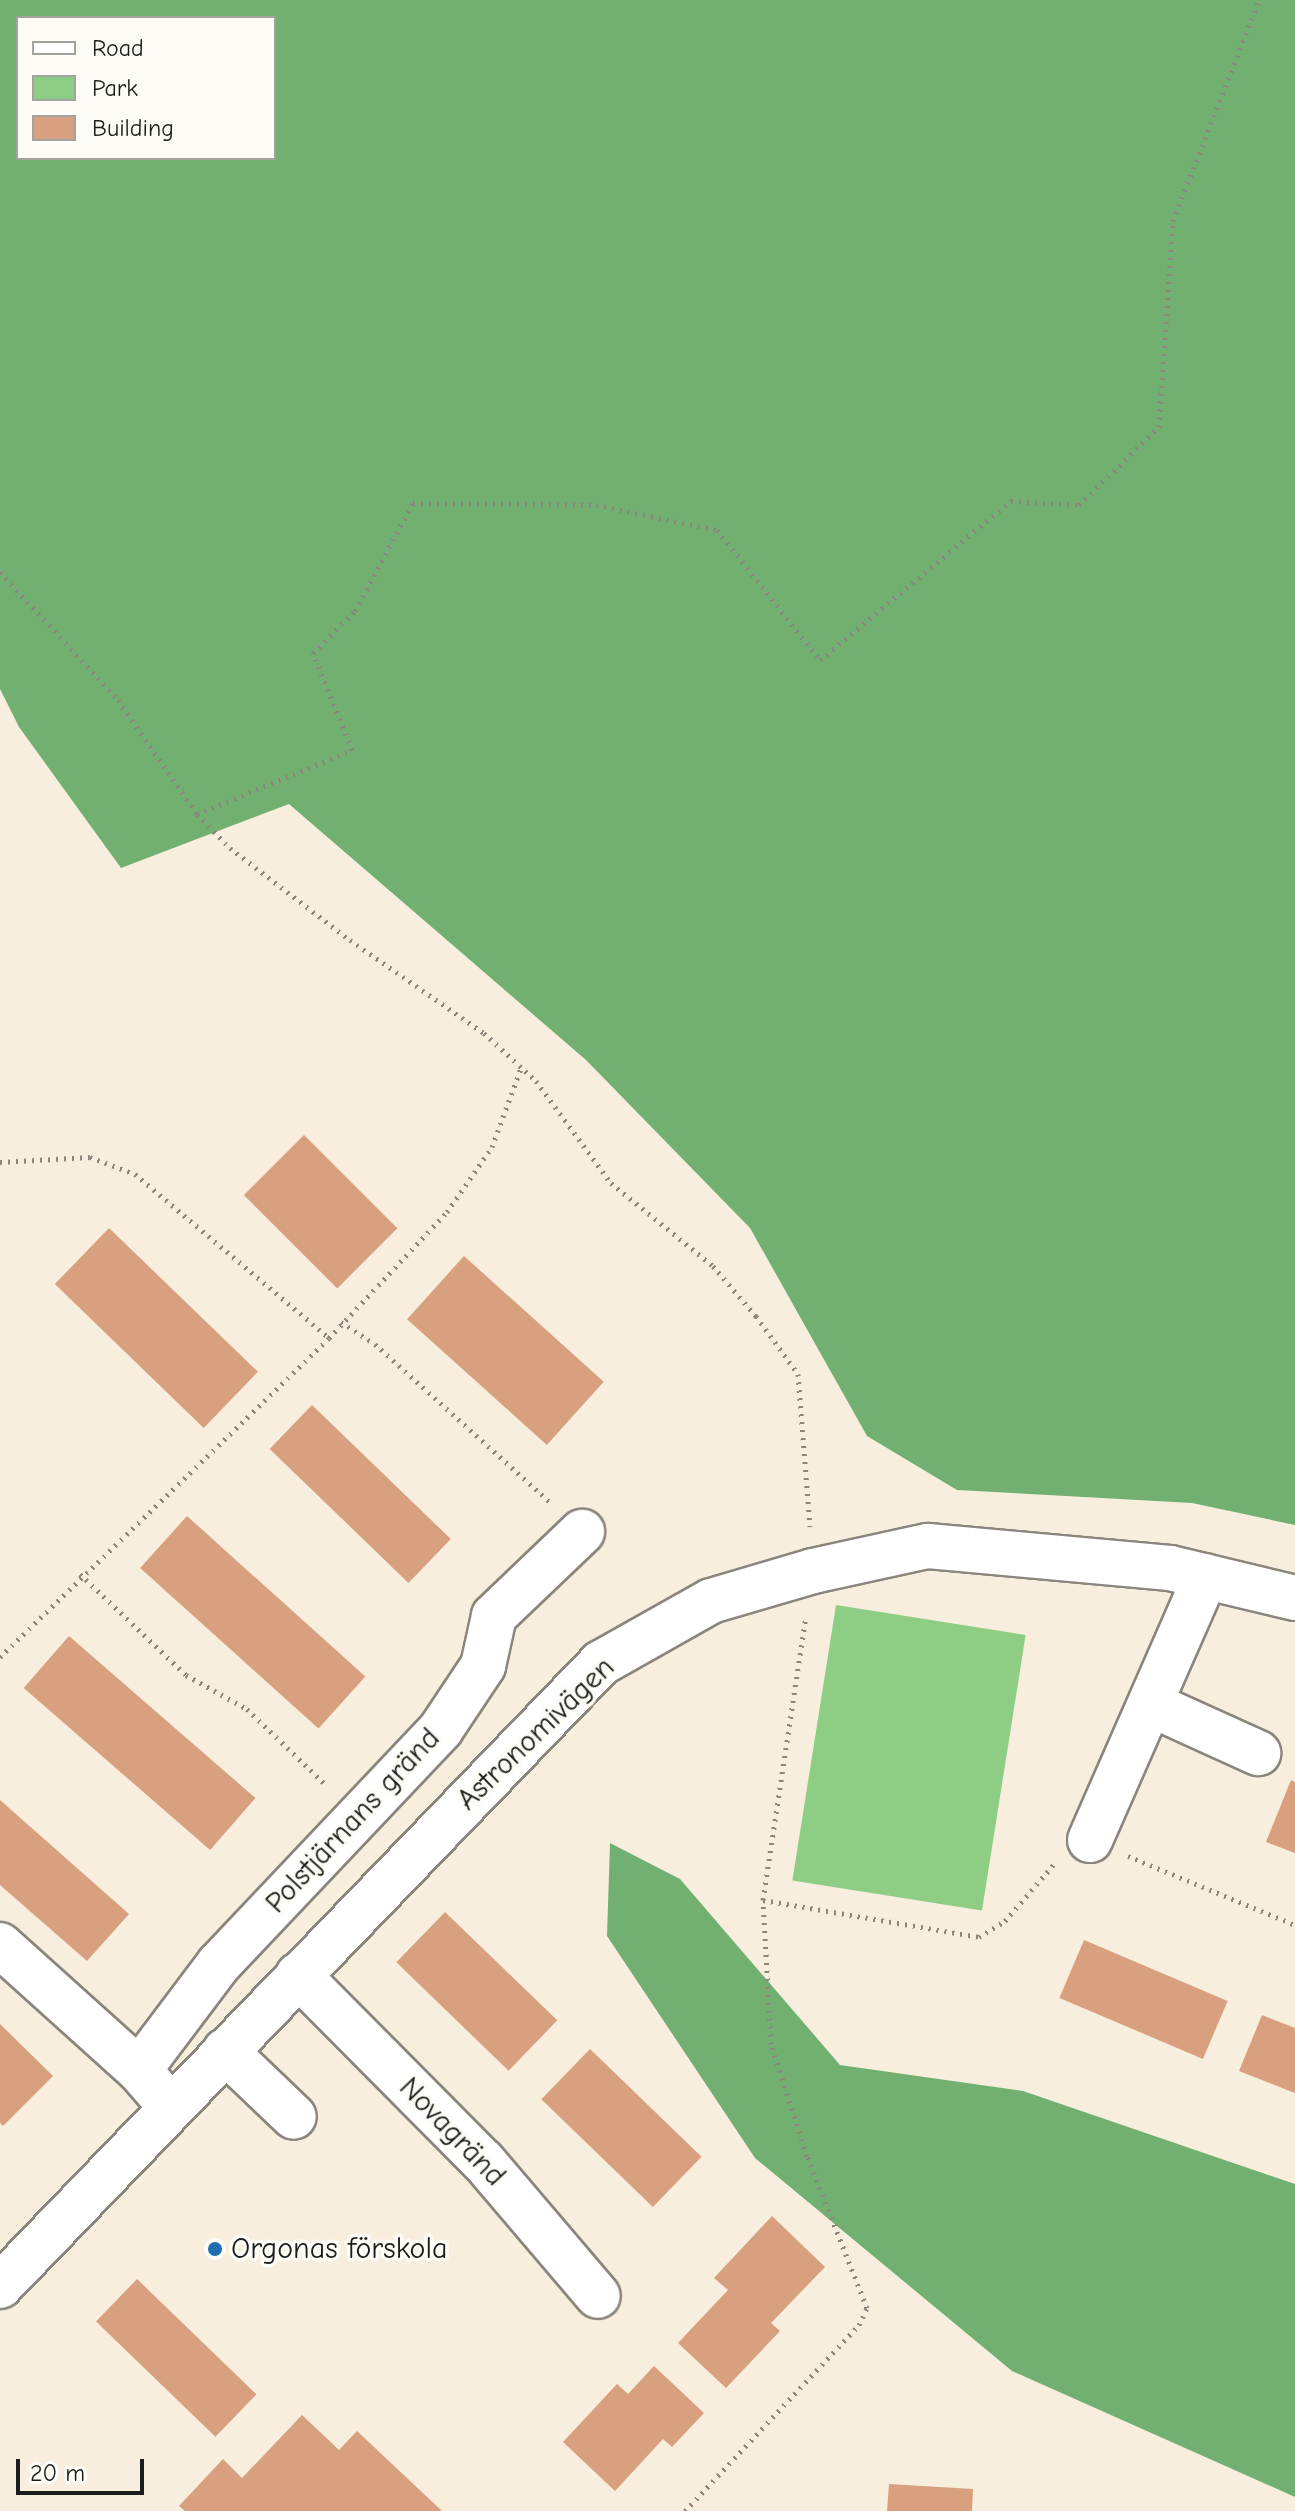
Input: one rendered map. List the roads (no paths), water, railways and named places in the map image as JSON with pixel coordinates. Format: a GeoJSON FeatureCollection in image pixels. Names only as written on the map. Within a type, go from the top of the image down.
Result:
{"type":"FeatureCollection","features":[{"type":"Feature","properties":{"kind":"street","name":"Polstjärnans gränd"},"geometry":{"type":"LineString","coordinates":[[139,2070],[219,1964],[361,1816],[458,1704],[483,1666],[494,1616],[582,1532]]}},
{"type":"Feature","properties":{"kind":"street","name":"Astronomivägen"},"geometry":{"type":"LineString","coordinates":[[0,2286],[170,2106],[601,1663],[711,1601],[813,1571],[928,1546],[1170,1568],[1295,1598]]}},
{"type":"Feature","properties":{"kind":"street"},"geometry":{"type":"LineString","coordinates":[[1084,1838],[1150,1704],[1206,1576]]}},
{"type":"Feature","properties":{"kind":"street"},"geometry":{"type":"LineString","coordinates":[[1150,1704],[1258,1753]]}},
{"type":"Feature","properties":{"kind":"street"},"geometry":{"type":"LineString","coordinates":[[0,1945],[139,2070],[170,2106]]}},
{"type":"Feature","properties":{"kind":"street","name":"Novagränd"},"geometry":{"type":"LineString","coordinates":[[298,1975],[483,2161],[598,2296]]}},
{"type":"Feature","properties":{"kind":"street"},"geometry":{"type":"LineString","coordinates":[[225,2051],[294,2117]]}},
{"type":"Feature","properties":{"kind":"place","name":"Orgonas förskola"},"geometry":{"type":"Point","coordinates":[215,2249]}}]}
